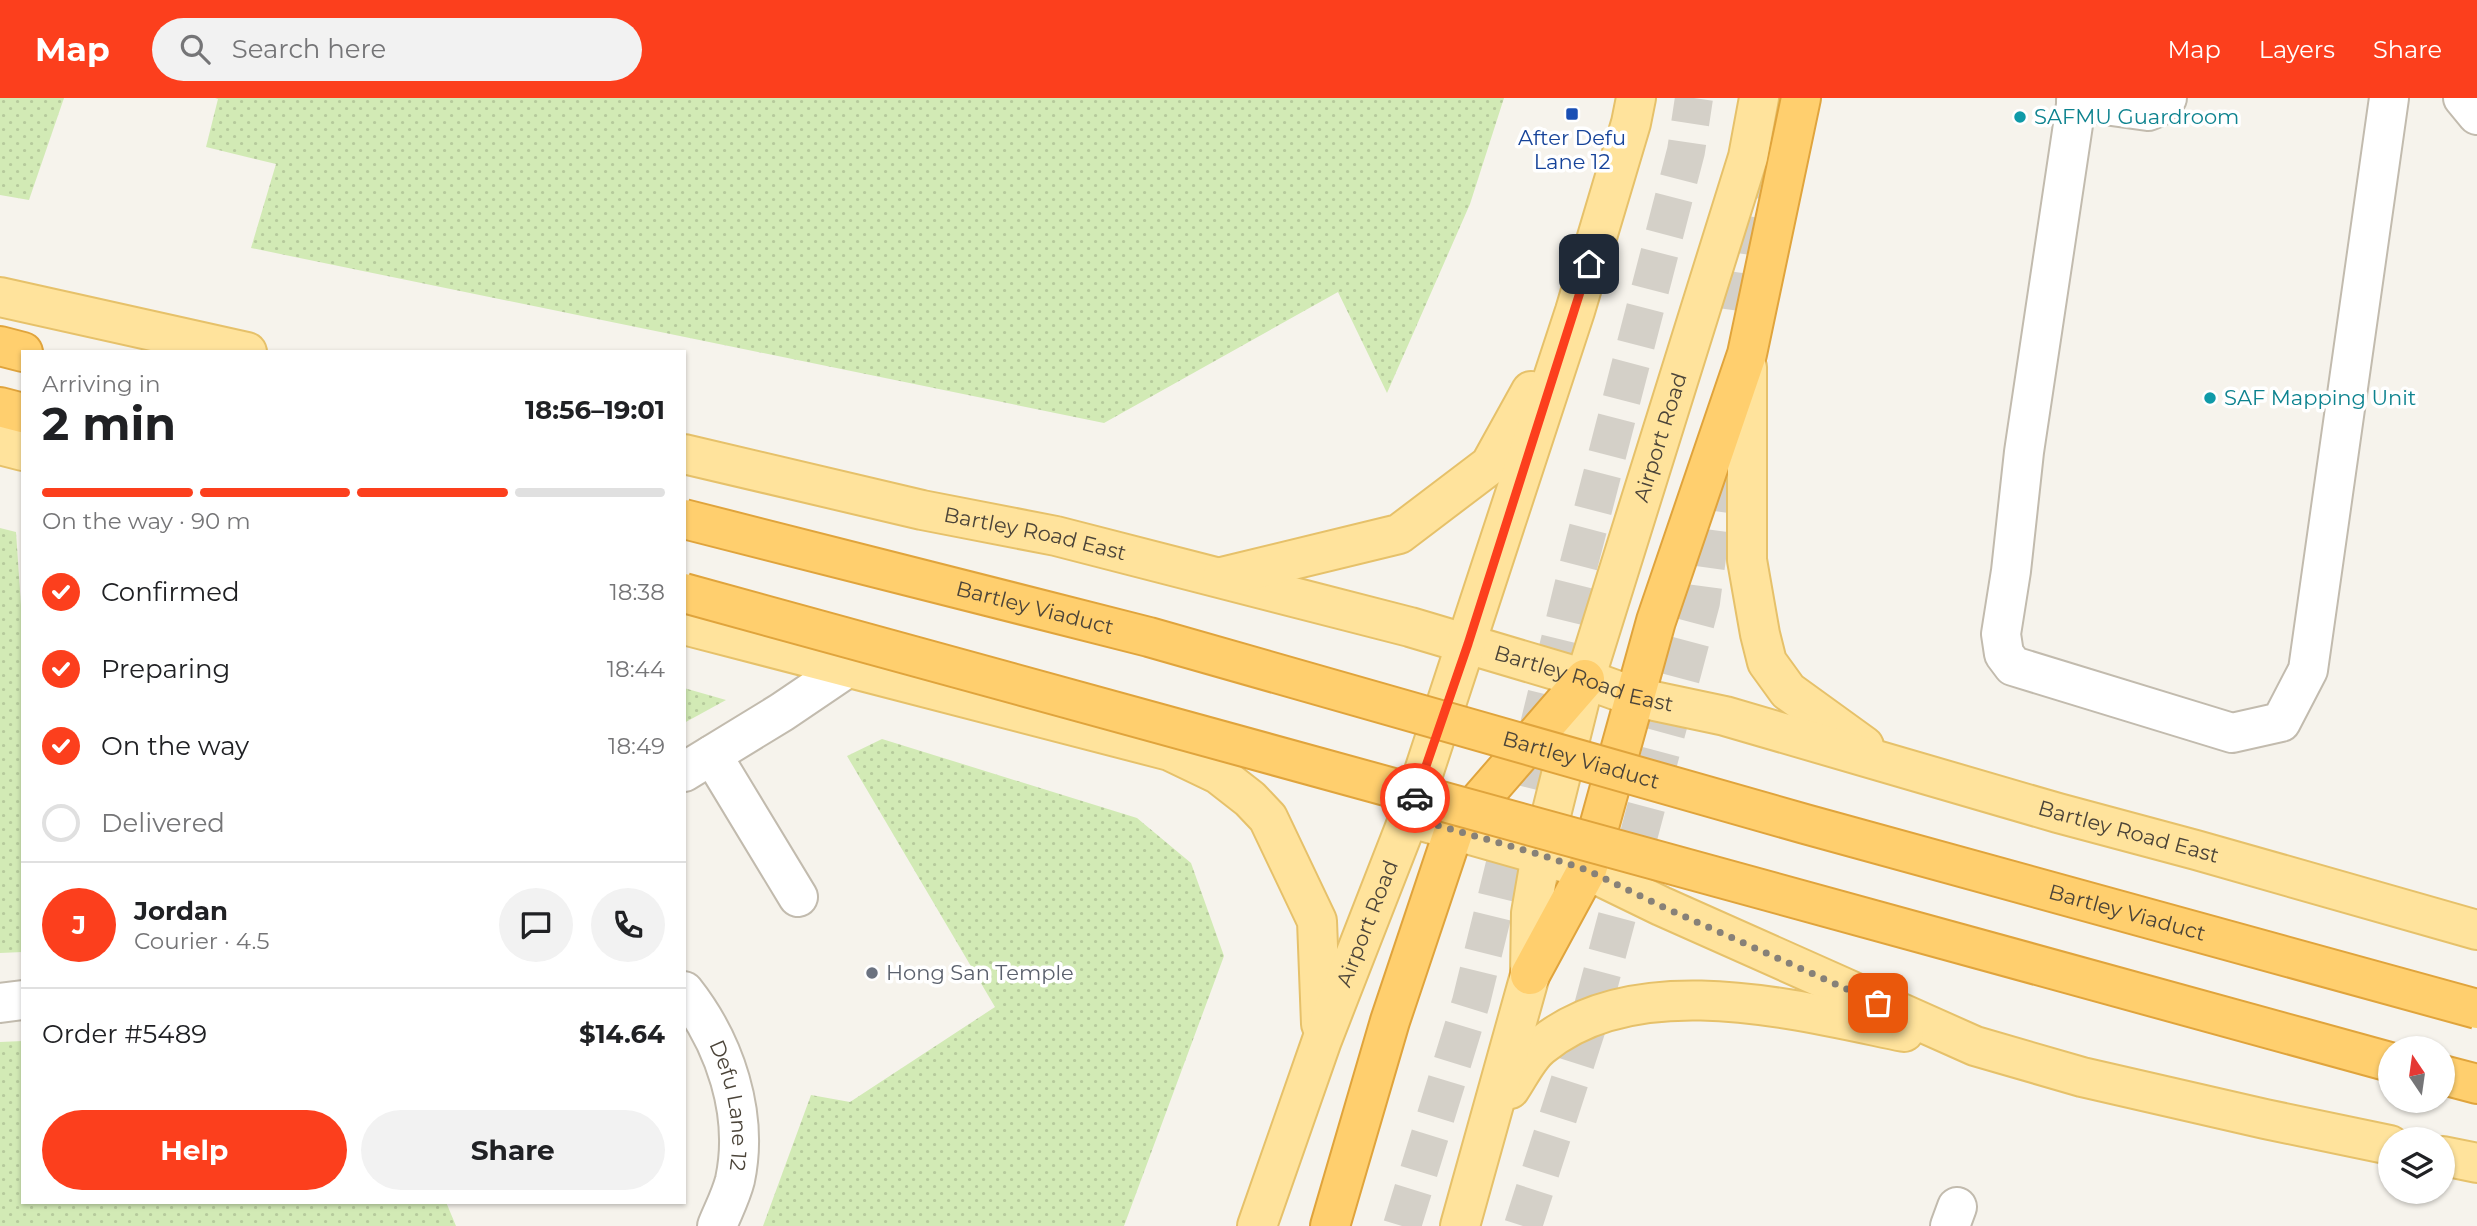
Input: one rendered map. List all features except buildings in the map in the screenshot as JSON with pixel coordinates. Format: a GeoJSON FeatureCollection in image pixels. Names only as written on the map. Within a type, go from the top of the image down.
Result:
{"type":"FeatureCollection","features":[{"type":"Feature","properties":{"kind":"highway"},"geometry":{"type":"LineString","coordinates":[[1530,975],[1587,870],[1656,621],[1747,355],[1801,98]]}},
{"type":"Feature","properties":{"kind":"highway"},"geometry":{"type":"LineString","coordinates":[[0,346],[21,351]]}},
{"type":"Feature","properties":{"kind":"highway"},"geometry":{"type":"LineString","coordinates":[[0,407],[21,412]]}},
{"type":"Feature","properties":{"kind":"highway","name":"Bartley Viaduct"},"geometry":{"type":"LineString","coordinates":[[686,520],[1149,637],[1805,824],[2477,1009]]}},
{"type":"Feature","properties":{"kind":"highway"},"geometry":{"type":"LineString","coordinates":[[686,594],[2378,1059]]}},
{"type":"Feature","properties":{"kind":"highway"},"geometry":{"type":"LineString","coordinates":[[1330,1226],[1390,1021],[1454,830],[1585,679]]}},
{"type":"Feature","properties":{"kind":"highway"},"geometry":{"type":"LineString","coordinates":[[2455,1078],[2477,1084]]}},
{"type":"Feature","properties":{"kind":"main road","name":"Airport Road"},"geometry":{"type":"LineString","coordinates":[[1257,1226],[1322,1040],[1409,817],[1468,644],[1575,311],[1636,98]]}},
{"type":"Feature","properties":{"kind":"main road","name":"Airport Road"},"geometry":{"type":"LineString","coordinates":[[1460,1226],[1530,975],[1531,913],[1541,855],[1585,679],[1748,158],[1759,98]]}},
{"type":"Feature","properties":{"kind":"main road"},"geometry":{"type":"LineString","coordinates":[[0,297],[226,350]]}},
{"type":"Feature","properties":{"kind":"main road"},"geometry":{"type":"LineString","coordinates":[[1217,579],[1399,534],[1490,465],[1575,311]]}},
{"type":"Feature","properties":{"kind":"main road"},"geometry":{"type":"LineString","coordinates":[[1747,355],[1747,560],[1759,634],[1767,662],[1788,691],[1888,762]]}},
{"type":"Feature","properties":{"kind":"main road"},"geometry":{"type":"LineString","coordinates":[[0,445],[21,450]]}},
{"type":"Feature","properties":{"kind":"main road","name":"Bartley Road East"},"geometry":{"type":"LineString","coordinates":[[686,454],[922,510],[1056,536],[1410,627],[1585,679],[1635,697],[1724,716],[2477,930]]}},
{"type":"Feature","properties":{"kind":"main road"},"geometry":{"type":"LineString","coordinates":[[686,626],[1170,751],[1218,774],[1250,799],[1268,818],[1317,921],[1322,1040]]}},
{"type":"Feature","properties":{"kind":"main road"},"geometry":{"type":"LineString","coordinates":[[1409,817],[1587,870],[1661,906],[1975,1046]]}},
{"type":"Feature","properties":{"kind":"main road"},"geometry":{"type":"LineString","coordinates":[[1493,1114],[1538,1048],[1566,1027],[1601,1014],[1650,1003],[1693,1000],[1771,1005],[1975,1046],[2082,1077],[2378,1143]]}},
{"type":"Feature","properties":{"kind":"main road"},"geometry":{"type":"LineString","coordinates":[[2455,1158],[2477,1163]]}},
{"type":"Feature","properties":{"kind":"street"},"geometry":{"type":"LineString","coordinates":[[2166,98],[2158,107],[2148,111],[2076,99],[2024,452],[2001,634],[2004,653],[2013,666],[2232,733],[2281,722],[2308,670],[2389,98]]}},
{"type":"Feature","properties":{"kind":"street"},"geometry":{"type":"LineString","coordinates":[[2463,98],[2477,114]]}},
{"type":"Feature","properties":{"kind":"street"},"geometry":{"type":"LineString","coordinates":[[782,712],[788,652]]}},
{"type":"Feature","properties":{"kind":"street"},"geometry":{"type":"LineString","coordinates":[[798,897],[698,764],[847,668]]}},
{"type":"Feature","properties":{"kind":"street","name":"Defu Lane 12"},"geometry":{"type":"LineString","coordinates":[[686,994],[723,1054],[739,1121],[735,1181],[717,1226]]}},
{"type":"Feature","properties":{"kind":"street"},"geometry":{"type":"LineString","coordinates":[[0,1003],[21,1000]]}},
{"type":"Feature","properties":{"kind":"green space"},"geometry":{"type":"Polygon","coordinates":[[[0,98],[64,98],[29,200],[0,195],[0,98]]]}},
{"type":"Feature","properties":{"kind":"green space"},"geometry":{"type":"Polygon","coordinates":[[[215,98],[1504,98],[1470,204],[1387,393],[1338,292],[1104,423],[251,248],[276,164],[206,147],[218,99],[215,98]]]}},
{"type":"Feature","properties":{"kind":"green space"},"geometry":{"type":"Polygon","coordinates":[[[0,528],[16,532],[21,606],[21,952],[0,953],[0,528]]]}},
{"type":"Feature","properties":{"kind":"green space"},"geometry":{"type":"Polygon","coordinates":[[[686,689],[726,700],[686,722],[686,689]]]}},
{"type":"Feature","properties":{"kind":"green space"},"geometry":{"type":"Polygon","coordinates":[[[882,739],[1137,818],[1191,863],[1224,956],[1124,1226],[763,1226],[811,1095],[850,1102],[995,1007],[847,756],[882,739]]]}},
{"type":"Feature","properties":{"kind":"green space"},"geometry":{"type":"Polygon","coordinates":[[[21,1041],[21,1204],[447,1204],[456,1226],[0,1226],[0,1042],[21,1041]]]}},
{"type":"Feature","properties":{"kind":"tunnel"},"geometry":{"type":"LineString","coordinates":[[1402,1226],[1471,1002],[1576,575],[1686,151],[1694,98]]}},
{"type":"Feature","properties":{"kind":"tunnel"},"geometry":{"type":"LineString","coordinates":[[1740,311],[1763,145]]}},
{"type":"Feature","properties":{"kind":"tunnel"},"geometry":{"type":"LineString","coordinates":[[1523,1226],[1590,1018],[1701,602],[1720,461]]}},
{"type":"Feature","properties":{"kind":"way so far"},"geometry":{"type":"LineString","coordinates":[[1415,798],[1409,817],[1587,870],[1878,1003]]}},
{"type":"Feature","properties":{"kind":"place","name":"After Defu Lane 12"},"geometry":{"type":"Point","coordinates":[1572,114]}},
{"type":"Feature","properties":{"kind":"place","name":"SAFMU Guardroom"},"geometry":{"type":"Point","coordinates":[2020,117]}},
{"type":"Feature","properties":{"kind":"place","name":"SAF Mapping Unit"},"geometry":{"type":"Point","coordinates":[2210,398]}},
{"type":"Feature","properties":{"kind":"place","name":"Hong San Temple"},"geometry":{"type":"Point","coordinates":[872,973]}},
{"type":"Feature","properties":{"kind":"route"},"geometry":{"type":"LineString","coordinates":[[1415,798],[1468,644],[1589,264]]}}]}
